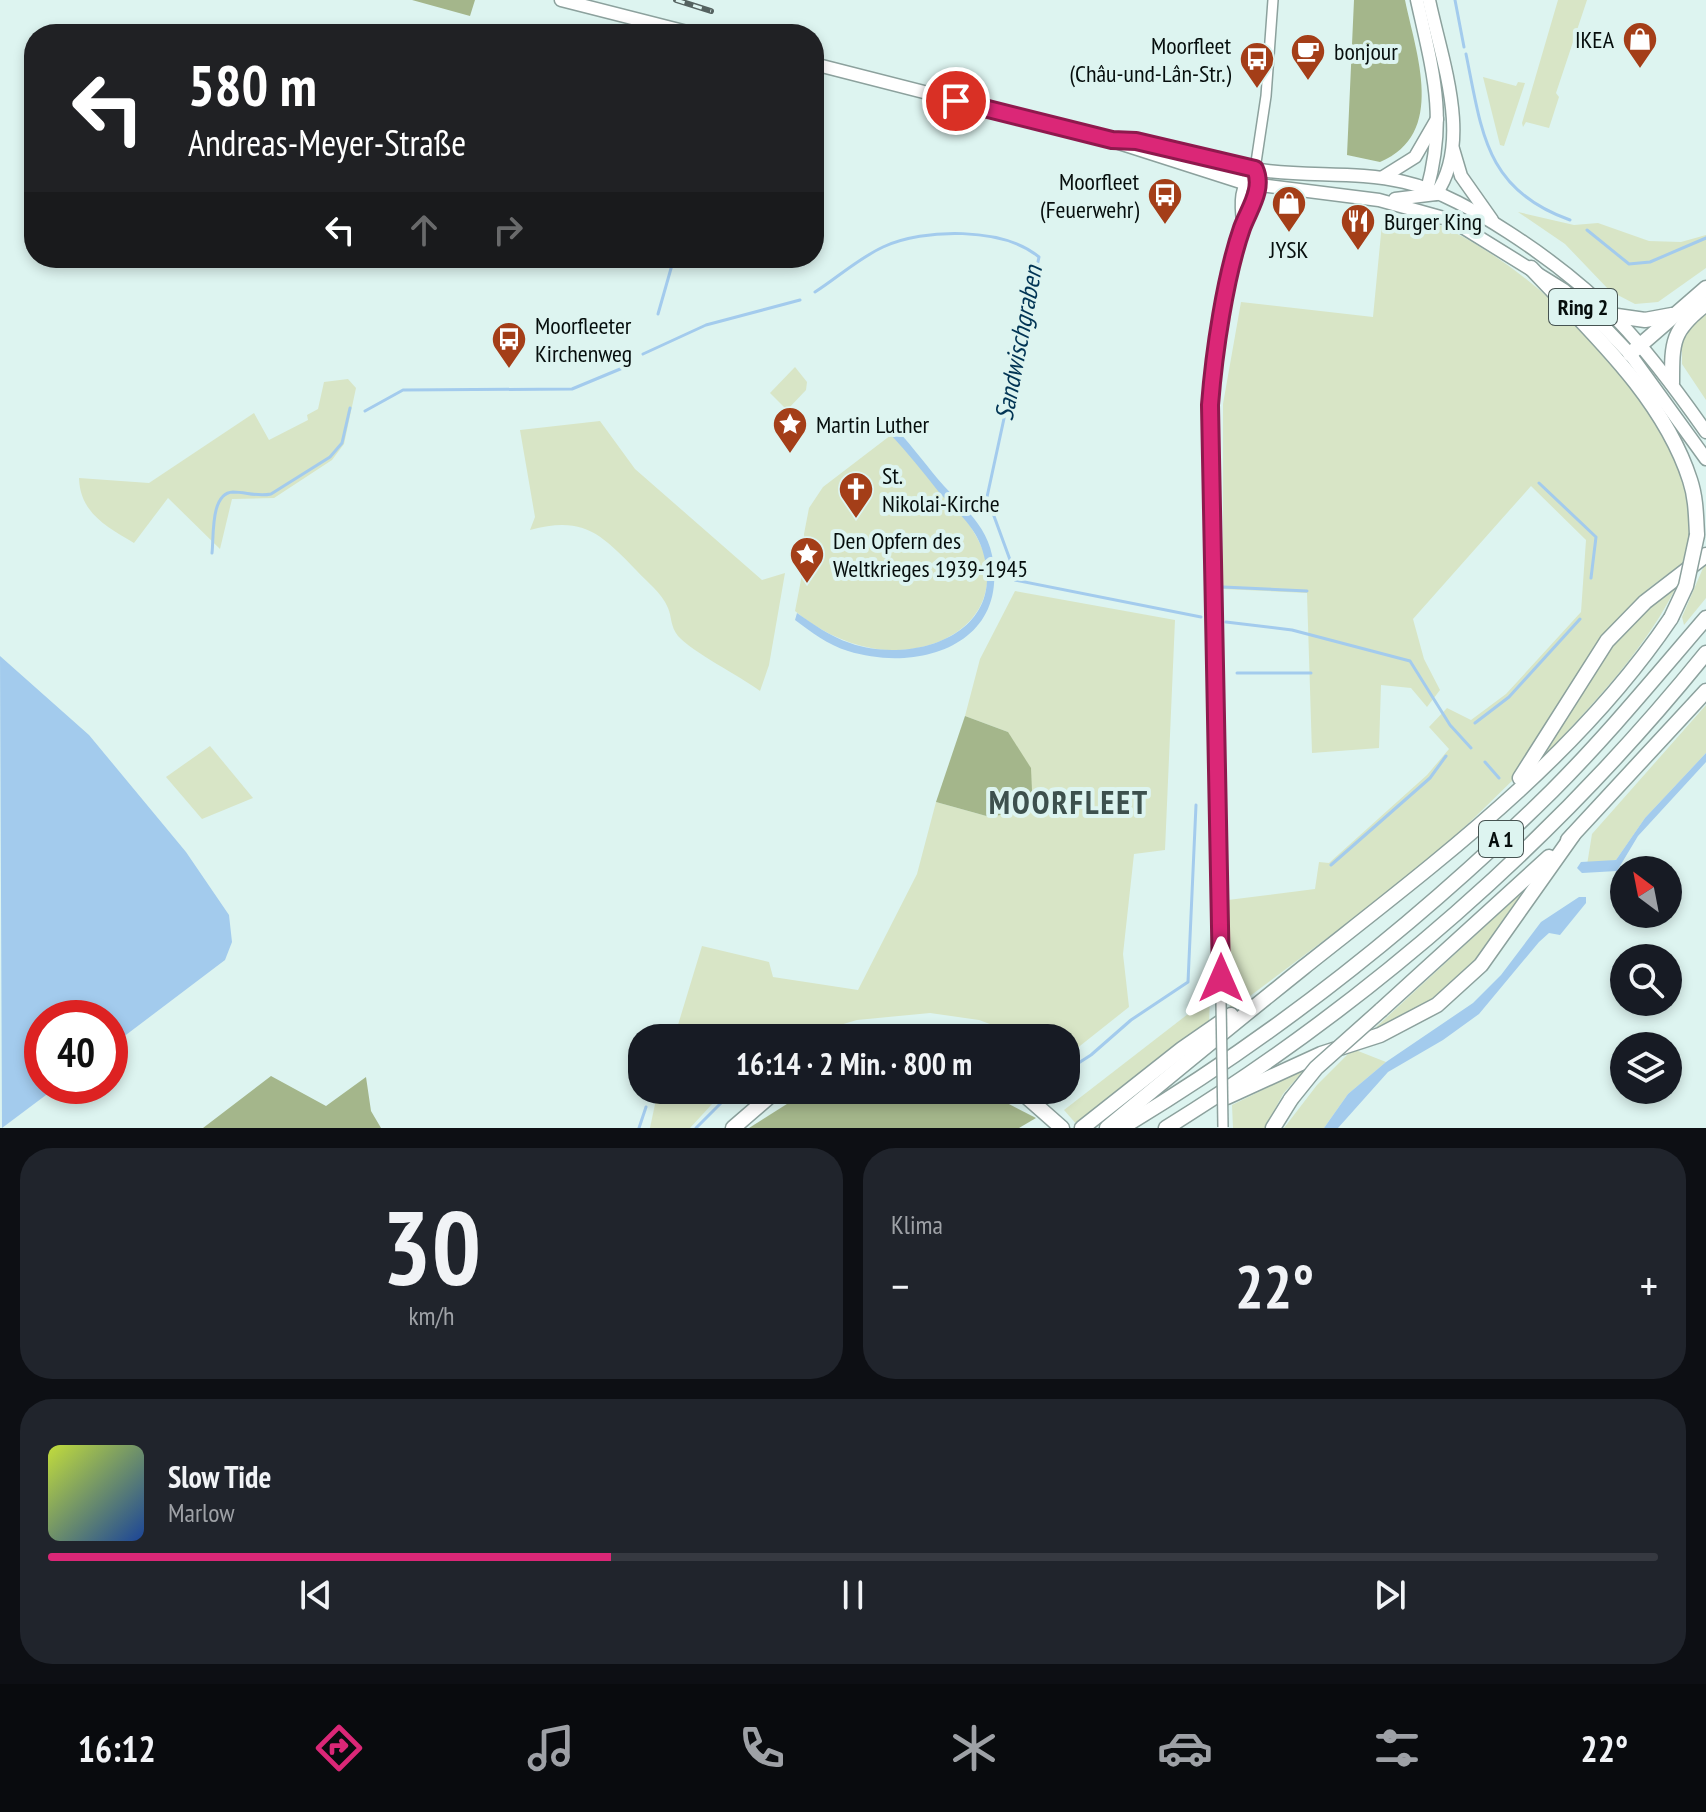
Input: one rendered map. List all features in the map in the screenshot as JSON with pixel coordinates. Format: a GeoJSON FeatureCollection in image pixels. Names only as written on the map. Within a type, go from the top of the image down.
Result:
{"type":"FeatureCollection","features":[{"type":"Feature","properties":{"kind":"highway"},"geometry":{"type":"LineString","coordinates":[[1107,1128],[1305,966],[1416,881],[1483,821],[1583,723],[1671,618],[1690,573],[1697,535],[1691,482],[1670,436],[1617,361],[1531,268]]}},
{"type":"Feature","properties":{"kind":"highway"},"geometry":{"type":"LineString","coordinates":[[1636,349],[1706,288]]}},
{"type":"Feature","properties":{"kind":"highway"},"geometry":{"type":"LineString","coordinates":[[1672,383],[1674,337],[1680,327],[1706,304]]}},
{"type":"Feature","properties":{"kind":"highway"},"geometry":{"type":"LineString","coordinates":[[1617,316],[1645,320],[1673,315]]}},
{"type":"Feature","properties":{"kind":"highway"},"geometry":{"type":"LineString","coordinates":[[1483,821],[1535,758],[1607,641],[1645,602],[1706,555]]}},
{"type":"Feature","properties":{"kind":"highway","name":"A 1"},"geometry":{"type":"LineString","coordinates":[[1121,1128],[1280,1025],[1415,918],[1553,789],[1706,618]]}},
{"type":"Feature","properties":{"kind":"highway","name":"A 1"},"geometry":{"type":"LineString","coordinates":[[1166,1128],[1301,1038],[1430,936],[1613,761],[1706,653]]}},
{"type":"Feature","properties":{"kind":"highway"},"geometry":{"type":"LineString","coordinates":[[1273,1128],[1316,1068],[1573,835],[1706,691]]}},
{"type":"Feature","properties":{"kind":"highway"},"geometry":{"type":"LineString","coordinates":[[1184,1117],[1300,1063],[1394,1029],[1437,1005],[1481,965],[1573,835]]}},
{"type":"Feature","properties":{"kind":"highway"},"geometry":{"type":"LineString","coordinates":[[1082,1128],[1182,1049],[1305,966]]}},
{"type":"Feature","properties":{"kind":"highway"},"geometry":{"type":"LineString","coordinates":[[733,1128],[761,1104]]}},
{"type":"Feature","properties":{"kind":"highway"},"geometry":{"type":"LineString","coordinates":[[1035,1104],[1062,1128]]}},
{"type":"Feature","properties":{"kind":"main road"},"geometry":{"type":"LineString","coordinates":[[561,0],[656,24]]}},
{"type":"Feature","properties":{"kind":"main road"},"geometry":{"type":"LineString","coordinates":[[1417,0],[1439,116],[1439,140],[1430,194],[1451,220]]}},
{"type":"Feature","properties":{"kind":"main road"},"geometry":{"type":"LineString","coordinates":[[1379,200],[1430,194],[1447,175],[1452,146],[1450,101],[1429,0]]}},
{"type":"Feature","properties":{"kind":"main road","name":"Ring 2"},"geometry":{"type":"LineString","coordinates":[[824,67],[1112,140],[1132,149],[1251,184],[1379,200],[1451,220],[1564,290],[1636,349],[1672,383],[1706,432]]}},
{"type":"Feature","properties":{"kind":"main road"},"geometry":{"type":"LineString","coordinates":[[1383,177],[1415,157],[1439,116]]}},
{"type":"Feature","properties":{"kind":"main road","name":"Ring 2"},"geometry":{"type":"LineString","coordinates":[[1112,140],[1136,141],[1255,169],[1383,177],[1494,223],[1561,267],[1617,316],[1706,459]]}},
{"type":"Feature","properties":{"kind":"main road"},"geometry":{"type":"LineString","coordinates":[[1452,146],[1461,176],[1494,223]]}},
{"type":"Feature","properties":{"kind":"street"},"geometry":{"type":"LineString","coordinates":[[1223,1128],[1220,770],[1210,405],[1217,342],[1255,169],[1266,96],[1273,0]]}},
{"type":"Feature","properties":{"kind":"green space"},"geometry":{"type":"Polygon","coordinates":[[[412,0],[475,0],[470,16],[412,0]]]}},
{"type":"Feature","properties":{"kind":"green space"},"geometry":{"type":"Polygon","coordinates":[[[1354,0],[1405,0],[1420,68],[1420,113],[1414,132],[1401,149],[1380,162],[1347,155],[1354,0]]]}},
{"type":"Feature","properties":{"kind":"green space"},"geometry":{"type":"Polygon","coordinates":[[[1558,0],[1587,0],[1556,93],[1559,97],[1549,128],[1526,122],[1523,127],[1522,123],[1558,0]]]}},
{"type":"Feature","properties":{"kind":"green space"},"geometry":{"type":"Polygon","coordinates":[[[1483,77],[1516,86],[1518,82],[1525,83],[1504,146],[1500,145],[1483,77]]]}},
{"type":"Feature","properties":{"kind":"green space"},"geometry":{"type":"Polygon","coordinates":[[[1408,212],[1478,245],[1510,267],[1569,317],[1621,375],[1662,433],[1682,471],[1690,510],[1688,559],[1649,588],[1620,616],[1594,648],[1516,777],[1415,872],[1230,1011],[1228,900],[1315,889],[1319,862],[1329,863],[1427,775],[1449,749],[1429,727],[1447,708],[1471,720],[1506,694],[1581,612],[1586,540],[1531,486],[1413,619],[1424,659],[1440,690],[1427,707],[1411,688],[1381,685],[1379,748],[1312,753],[1307,593],[1223,589],[1223,404],[1241,302],[1373,317],[1383,213],[1408,219],[1408,212]]]}},
{"type":"Feature","properties":{"kind":"green space"},"geometry":{"type":"Polygon","coordinates":[[[1518,212],[1574,225],[1598,223],[1649,241],[1681,242],[1706,235],[1706,268],[1658,302],[1635,304],[1610,291],[1565,244],[1518,212]]]}},
{"type":"Feature","properties":{"kind":"green space"},"geometry":{"type":"Polygon","coordinates":[[[1706,311],[1706,400],[1682,364],[1682,352],[1676,345],[1681,332],[1706,311]]]}},
{"type":"Feature","properties":{"kind":"green space"},"geometry":{"type":"Polygon","coordinates":[[[795,367],[807,382],[806,390],[787,410],[770,393],[795,367]]]}},
{"type":"Feature","properties":{"kind":"green space"},"geometry":{"type":"Polygon","coordinates":[[[348,379],[356,388],[344,444],[332,460],[274,498],[232,499],[220,549],[168,498],[134,543],[97,518],[84,501],[79,478],[149,483],[254,413],[269,440],[308,420],[307,415],[318,409],[324,382],[348,379]]]}},
{"type":"Feature","properties":{"kind":"green space"},"geometry":{"type":"Polygon","coordinates":[[[600,421],[635,469],[762,580],[785,573],[769,665],[760,691],[678,636],[662,597],[601,537],[564,525],[530,530],[535,517],[520,430],[600,421]]]}},
{"type":"Feature","properties":{"kind":"green space"},"geometry":{"type":"Polygon","coordinates":[[[891,435],[946,495],[972,529],[986,561],[987,584],[981,604],[970,621],[954,634],[936,643],[893,650],[861,646],[841,639],[795,611],[805,559],[804,534],[809,508],[823,487],[891,435]]]}},
{"type":"Feature","properties":{"kind":"green space"},"geometry":{"type":"Polygon","coordinates":[[[1706,561],[1706,598],[1684,625],[1682,617],[1706,561]]]}},
{"type":"Feature","properties":{"kind":"green space"},"geometry":{"type":"Polygon","coordinates":[[[1680,579],[1636,651],[1543,758],[1580,692],[1616,637],[1680,579]]]}},
{"type":"Feature","properties":{"kind":"green space"},"geometry":{"type":"Polygon","coordinates":[[[1015,591],[1175,620],[1165,850],[1134,854],[1123,954],[1129,1007],[1080,1046],[1080,1024],[990,1024],[930,1013],[843,1024],[678,1024],[702,946],[769,962],[773,977],[858,990],[917,874],[936,802],[990,817],[1008,732],[965,716],[980,659],[1015,591]]]}},
{"type":"Feature","properties":{"kind":"green space"},"geometry":{"type":"Polygon","coordinates":[[[1706,705],[1706,753],[1645,818],[1619,856],[1610,856],[1610,861],[1587,865],[1592,834],[1706,705]]]}},
{"type":"Feature","properties":{"kind":"green space"},"geometry":{"type":"Polygon","coordinates":[[[965,716],[1008,732],[1031,768],[1032,791],[1016,812],[990,817],[936,802],[965,716]]]}},
{"type":"Feature","properties":{"kind":"green space"},"geometry":{"type":"Polygon","coordinates":[[[210,746],[253,798],[202,819],[166,777],[210,746]]]}},
{"type":"Feature","properties":{"kind":"green space"},"geometry":{"type":"Polygon","coordinates":[[[1523,891],[1525,895],[1477,957],[1442,992],[1399,1019],[1373,1030],[1523,891]]]}},
{"type":"Feature","properties":{"kind":"green space"},"geometry":{"type":"Polygon","coordinates":[[[1210,997],[1209,1024],[1078,1126],[1064,1110],[1072,1104],[1080,1104],[1080,1098],[1210,997]]]}},
{"type":"Feature","properties":{"kind":"green space"},"geometry":{"type":"Polygon","coordinates":[[[1353,1049],[1386,1062],[1348,1094],[1324,1128],[1284,1128],[1317,1085],[1353,1049]]]}},
{"type":"Feature","properties":{"kind":"green space"},"geometry":{"type":"Polygon","coordinates":[[[1305,1069],[1283,1094],[1265,1128],[1233,1128],[1232,1105],[1305,1069]]]}},
{"type":"Feature","properties":{"kind":"green space"},"geometry":{"type":"Polygon","coordinates":[[[271,1076],[326,1106],[366,1077],[371,1111],[381,1128],[203,1128],[271,1076]]]}},
{"type":"Feature","properties":{"kind":"green space"},"geometry":{"type":"Polygon","coordinates":[[[655,1104],[712,1104],[690,1128],[650,1128],[655,1104]]]}},
{"type":"Feature","properties":{"kind":"green space"},"geometry":{"type":"Polygon","coordinates":[[[787,1104],[1009,1104],[1036,1118],[1019,1128],[749,1128],[787,1104]]]}},
{"type":"Feature","properties":{"kind":"water"},"geometry":{"type":"Polygon","coordinates":[[[897,430],[985,535],[992,555],[994,586],[987,611],[973,631],[953,645],[929,654],[903,658],[875,657],[848,651],[820,638],[795,620],[797,613],[822,630],[850,643],[873,649],[898,650],[923,647],[946,639],[965,626],[979,609],[986,587],[985,560],[978,539],[967,522],[891,435],[897,430]]]}},
{"type":"Feature","properties":{"kind":"water"},"geometry":{"type":"Polygon","coordinates":[[[0,656],[89,735],[186,852],[229,915],[232,942],[225,960],[128,1033],[128,1000],[24,1000],[24,1104],[34,1104],[2,1128],[0,656]]]}},
{"type":"Feature","properties":{"kind":"water"},"geometry":{"type":"Polygon","coordinates":[[[1706,753],[1706,762],[1638,836],[1626,856],[1619,856],[1645,818],[1706,753]]]}},
{"type":"Feature","properties":{"kind":"water"},"geometry":{"type":"Polygon","coordinates":[[[1610,860],[1610,871],[1582,873],[1577,868],[1581,862],[1610,860]]]}},
{"type":"Feature","properties":{"kind":"water"},"geometry":{"type":"Polygon","coordinates":[[[1579,897],[1586,897],[1586,903],[1560,935],[1549,933],[1539,942],[1479,1014],[1443,1040],[1388,1072],[1338,1128],[1324,1128],[1348,1094],[1386,1062],[1473,1003],[1501,975],[1541,922],[1579,897]]]}},
{"type":"Feature","properties":{"kind":"waterway"},"geometry":{"type":"LineString","coordinates":[[1455,0],[1464,47]]}},
{"type":"Feature","properties":{"kind":"waterway"},"geometry":{"type":"LineString","coordinates":[[1466,54],[1484,133],[1504,175],[1520,192],[1570,220]]}},
{"type":"Feature","properties":{"kind":"waterway"},"geometry":{"type":"LineString","coordinates":[[1587,230],[1629,264],[1650,262],[1706,238]]}},
{"type":"Feature","properties":{"kind":"waterway","name":"Sandwischgraben"},"geometry":{"type":"LineString","coordinates":[[815,292],[883,247],[920,236],[985,236],[1024,247],[1039,257],[987,497],[1013,568]]}},
{"type":"Feature","properties":{"kind":"waterway"},"geometry":{"type":"LineString","coordinates":[[658,314],[671,268]]}},
{"type":"Feature","properties":{"kind":"waterway","name":"Sandwischgraben"},"geometry":{"type":"LineString","coordinates":[[643,354],[706,325],[800,300]]}},
{"type":"Feature","properties":{"kind":"waterway","name":"Sandwischgraben"},"geometry":{"type":"LineString","coordinates":[[365,411],[403,390],[572,389],[625,367]]}},
{"type":"Feature","properties":{"kind":"waterway","name":"Sandwischgraben"},"geometry":{"type":"LineString","coordinates":[[212,553],[215,517],[220,500],[233,492],[271,494],[330,457],[342,443],[350,408]]}},
{"type":"Feature","properties":{"kind":"waterway"},"geometry":{"type":"LineString","coordinates":[[1539,483],[1596,537],[1591,578]]}},
{"type":"Feature","properties":{"kind":"waterway"},"geometry":{"type":"LineString","coordinates":[[1015,580],[1201,617]]}},
{"type":"Feature","properties":{"kind":"waterway"},"geometry":{"type":"LineString","coordinates":[[1223,587],[1307,591]]}},
{"type":"Feature","properties":{"kind":"waterway"},"geometry":{"type":"LineString","coordinates":[[1475,723],[1509,697],[1580,619]]}},
{"type":"Feature","properties":{"kind":"waterway"},"geometry":{"type":"LineString","coordinates":[[1226,622],[1292,630],[1410,661],[1450,725],[1471,748]]}},
{"type":"Feature","properties":{"kind":"waterway"},"geometry":{"type":"LineString","coordinates":[[1237,673],[1311,673]]}},
{"type":"Feature","properties":{"kind":"waterway"},"geometry":{"type":"LineString","coordinates":[[1331,865],[1430,778],[1446,756]]}},
{"type":"Feature","properties":{"kind":"waterway"},"geometry":{"type":"LineString","coordinates":[[1485,762],[1499,778]]}},
{"type":"Feature","properties":{"kind":"waterway"},"geometry":{"type":"LineString","coordinates":[[1080,1062],[1131,1020],[1188,982],[1196,805]]}},
{"type":"Feature","properties":{"kind":"waterway"},"geometry":{"type":"LineString","coordinates":[[696,1128],[720,1104]]}},
{"type":"Feature","properties":{"kind":"waterway"},"geometry":{"type":"LineString","coordinates":[[639,1128],[646,1107]]}},
{"type":"Feature","properties":{"kind":"railway"},"geometry":{"type":"LineString","coordinates":[[676,0],[711,11]]}},
{"type":"Feature","properties":{"kind":"place","name":"IKEA"},"geometry":{"type":"Point","coordinates":[1640,70]}},
{"type":"Feature","properties":{"kind":"place","name":"bonjour"},"geometry":{"type":"Point","coordinates":[1308,82]}},
{"type":"Feature","properties":{"kind":"place","name":"Moorfleet (Châu-und-Lân-Str.)"},"geometry":{"type":"Point","coordinates":[1257,90]}},
{"type":"Feature","properties":{"kind":"place","name":"Moorfleet (Feuerwehr)"},"geometry":{"type":"Point","coordinates":[1165,226]}},
{"type":"Feature","properties":{"kind":"place","name":"JYSK"},"geometry":{"type":"Point","coordinates":[1289,234]}},
{"type":"Feature","properties":{"kind":"place","name":"Burger King"},"geometry":{"type":"Point","coordinates":[1358,252]}},
{"type":"Feature","properties":{"kind":"place","name":"Moorfleeter Kirchenweg"},"geometry":{"type":"Point","coordinates":[509,370]}},
{"type":"Feature","properties":{"kind":"place","name":"Martin Luther"},"geometry":{"type":"Point","coordinates":[790,455]}},
{"type":"Feature","properties":{"kind":"place","name":"St. Nikolai-Kirche"},"geometry":{"type":"Point","coordinates":[856,520]}},
{"type":"Feature","properties":{"kind":"place","name":"Den Opfern des Weltkrieges 1939-1945"},"geometry":{"type":"Point","coordinates":[807,585]}},
{"type":"Feature","properties":{"kind":"district","name":"MOORFLEET"},"geometry":{"type":"Point","coordinates":[1069,802]}},
{"type":"Feature","properties":{"kind":"route"},"geometry":{"type":"LineString","coordinates":[[956,101],[1112,140],[1136,141],[1255,169],[1257,172],[1257,186],[1242,228],[1217,342],[1210,405],[1220,770],[1221,978]]}}]}
